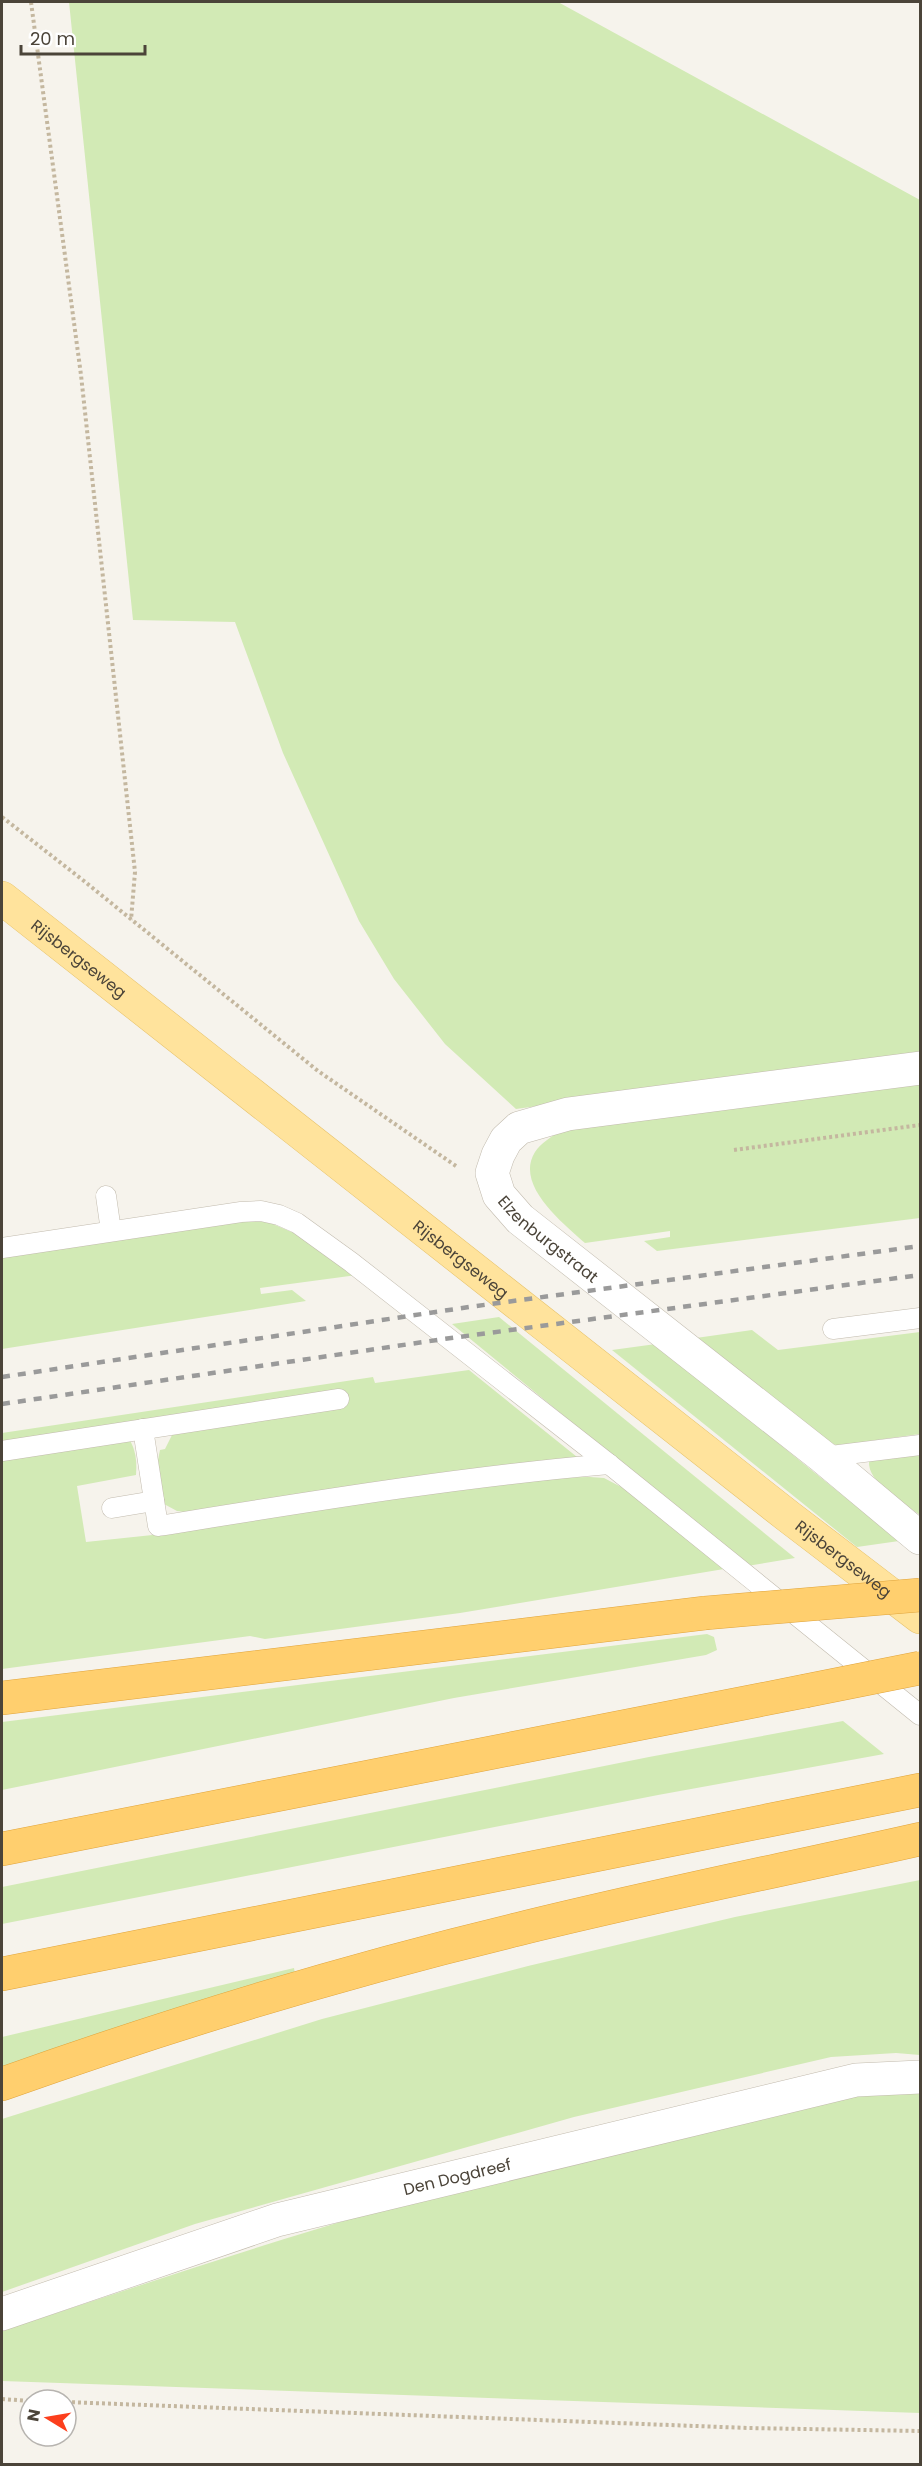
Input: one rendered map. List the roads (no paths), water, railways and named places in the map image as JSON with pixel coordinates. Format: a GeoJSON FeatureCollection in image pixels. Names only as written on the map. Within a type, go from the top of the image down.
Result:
{"type":"FeatureCollection","features":[{"type":"Feature","properties":{"kind":"highway"},"geometry":{"type":"LineString","coordinates":[[2,1698],[705,1613],[921,1595]]}},
{"type":"Feature","properties":{"kind":"highway"},"geometry":{"type":"LineString","coordinates":[[2,1849],[921,1668]]}},
{"type":"Feature","properties":{"kind":"highway"},"geometry":{"type":"LineString","coordinates":[[2,1974],[921,1790]]}},
{"type":"Feature","properties":{"kind":"highway"},"geometry":{"type":"LineString","coordinates":[[2,2084],[215,2013],[519,1928],[921,1839]]}},
{"type":"Feature","properties":{"kind":"main road","name":"Rijsbergseweg"},"geometry":{"type":"LineString","coordinates":[[2,898],[789,1517],[921,1617]]}},
{"type":"Feature","properties":{"kind":"street","name":"Elzenburgstraat"},"geometry":{"type":"LineString","coordinates":[[921,1068],[568,1114],[519,1128],[506,1140],[492,1173],[499,1195],[520,1219],[823,1457],[921,1538]]}},
{"type":"Feature","properties":{"kind":"street","name":"Den Dogdreef"},"geometry":{"type":"LineString","coordinates":[[2,2314],[277,2220],[856,2080],[921,2077]]}},
{"type":"Feature","properties":{"kind":"lane"},"geometry":{"type":"LineString","coordinates":[[105,1196],[111,1231]]}},
{"type":"Feature","properties":{"kind":"lane"},"geometry":{"type":"LineString","coordinates":[[2,1248],[241,1212],[261,1211],[279,1215],[297,1223],[351,1262],[609,1464],[921,1715]]}},
{"type":"Feature","properties":{"kind":"lane"},"geometry":{"type":"LineString","coordinates":[[833,1329],[921,1318]]}},
{"type":"Feature","properties":{"kind":"lane"},"geometry":{"type":"LineString","coordinates":[[2,1451],[339,1399]]}},
{"type":"Feature","properties":{"kind":"lane"},"geometry":{"type":"LineString","coordinates":[[143,1429],[158,1526],[516,1472],[609,1464]]}},
{"type":"Feature","properties":{"kind":"lane"},"geometry":{"type":"LineString","coordinates":[[823,1457],[921,1445]]}},
{"type":"Feature","properties":{"kind":"lane"},"geometry":{"type":"LineString","coordinates":[[112,1508],[154,1501]]}},
{"type":"Feature","properties":{"kind":"railway"},"geometry":{"type":"LineString","coordinates":[[2,1377],[469,1307],[920,1246]]}},
{"type":"Feature","properties":{"kind":"railway"},"geometry":{"type":"LineString","coordinates":[[2,1404],[444,1339],[920,1275]]}}]}
